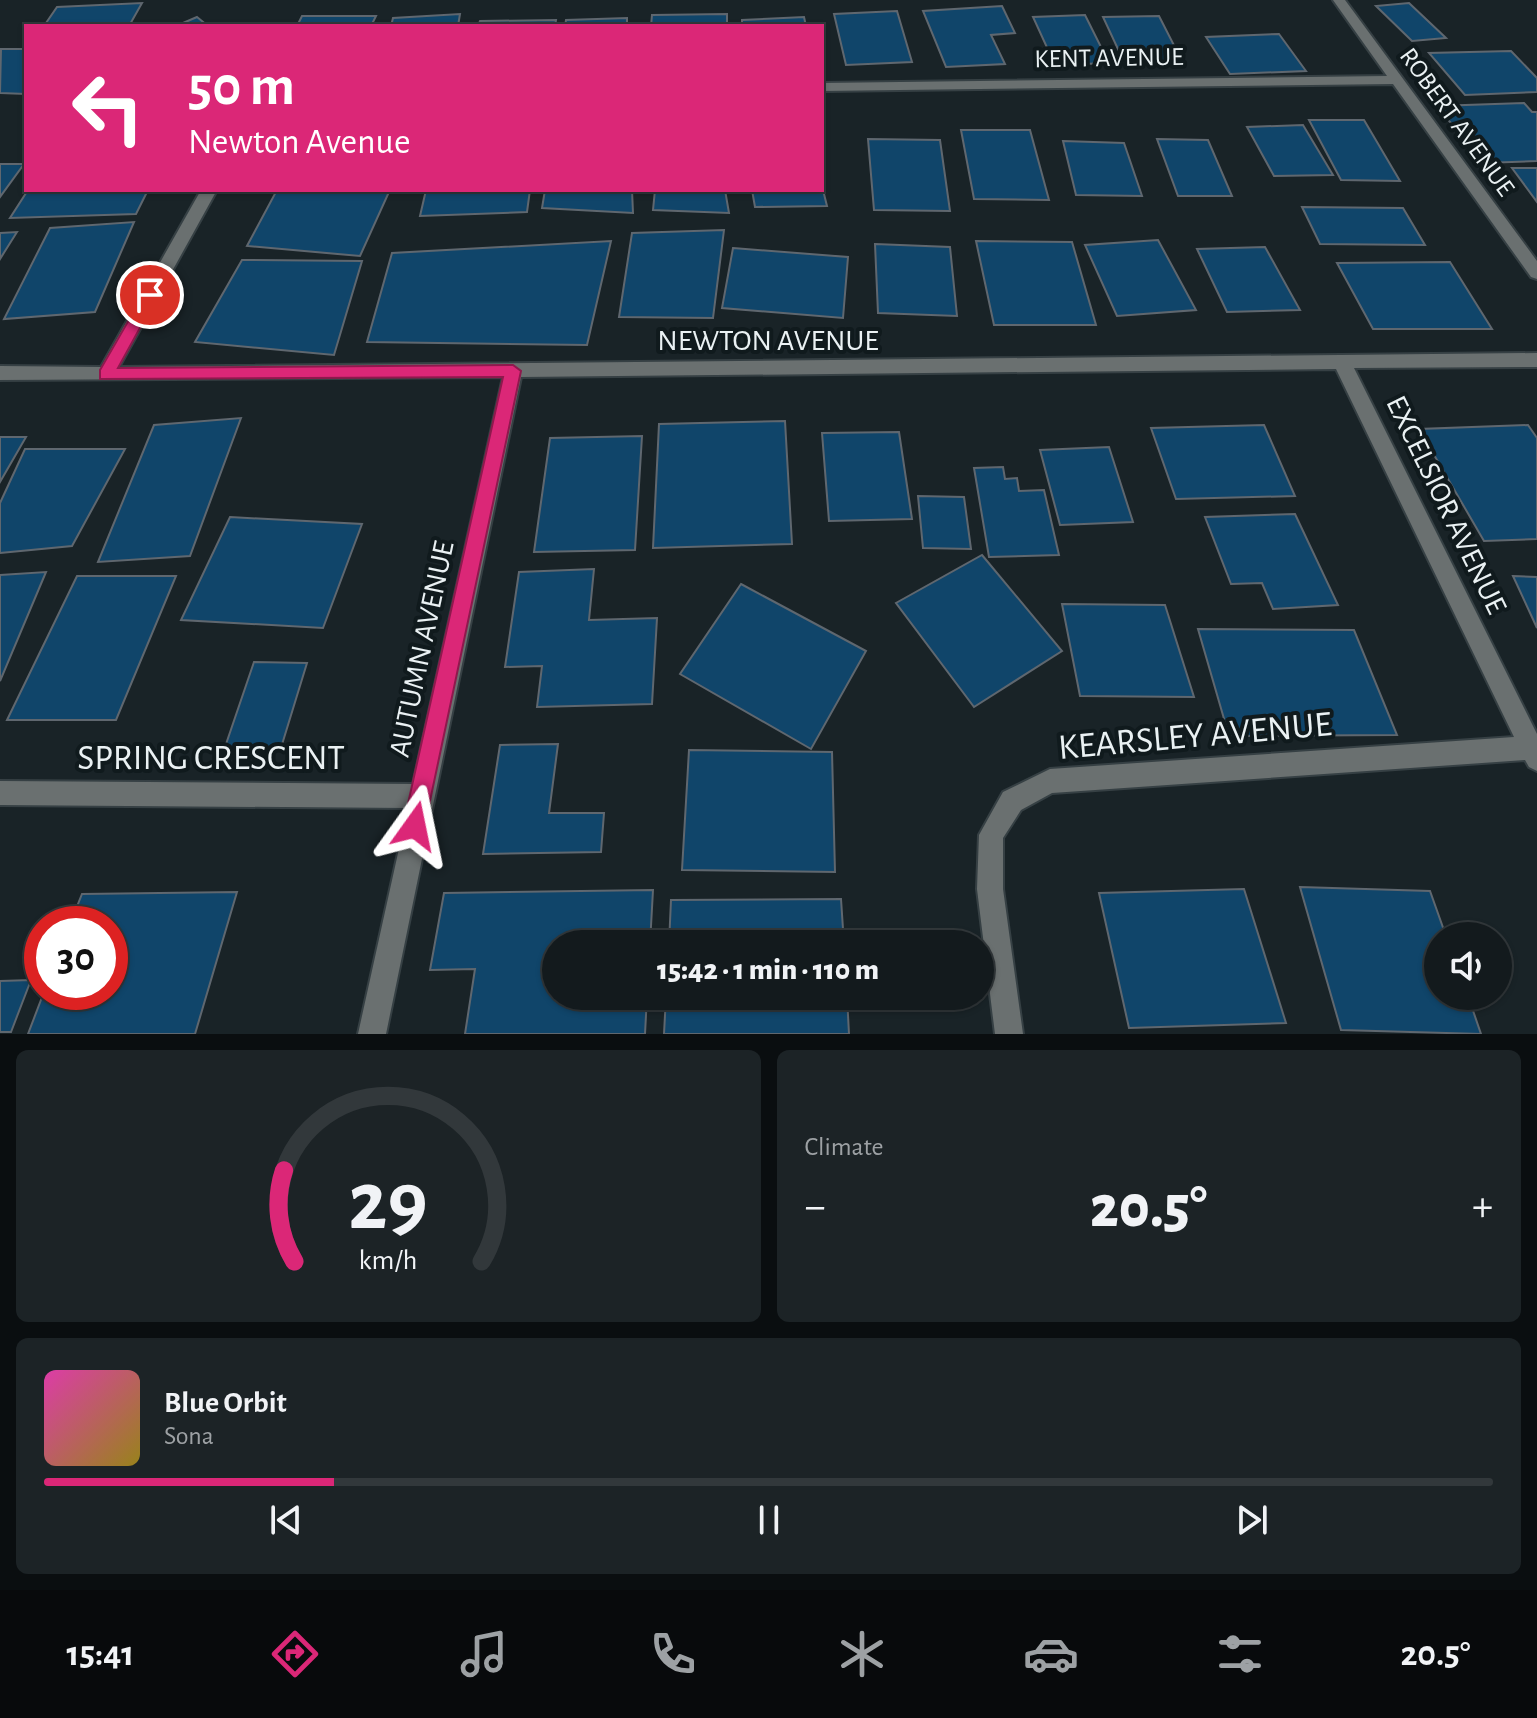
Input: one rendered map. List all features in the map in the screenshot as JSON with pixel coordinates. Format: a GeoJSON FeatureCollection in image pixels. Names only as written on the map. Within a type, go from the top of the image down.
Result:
{"type":"FeatureCollection","features":[{"type":"Feature","properties":{"kind":"street","name":"ROBERT AVENUE"},"geometry":{"type":"LineString","coordinates":[[1339,0],[1537,273]]}},
{"type":"Feature","properties":{"kind":"street","name":"KENT AVENUE"},"geometry":{"type":"LineString","coordinates":[[824,87],[1397,80]]}},
{"type":"Feature","properties":{"kind":"street"},"geometry":{"type":"LineString","coordinates":[[106,374],[208,192]]}},
{"type":"Feature","properties":{"kind":"street","name":"NEWTON AVENUE"},"geometry":{"type":"LineString","coordinates":[[0,373],[1537,360]]}},
{"type":"Feature","properties":{"kind":"street","name":"EXCELSIOR AVENUE"},"geometry":{"type":"LineString","coordinates":[[1343,364],[1534,754]]}},
{"type":"Feature","properties":{"kind":"street","name":"AUTUMN AVENUE"},"geometry":{"type":"LineString","coordinates":[[372,1034],[513,371]]}},
{"type":"Feature","properties":{"kind":"street","name":"KEARSLEY AVENUE"},"geometry":{"type":"LineString","coordinates":[[1009,1034],[990,889],[991,835],[1012,801],[1050,781],[1097,776],[1534,754]]}},
{"type":"Feature","properties":{"kind":"street","name":"SPRING CRESCENT"},"geometry":{"type":"LineString","coordinates":[[0,793],[421,796]]}},
{"type":"Feature","properties":{"kind":"building"},"geometry":{"type":"Polygon","coordinates":[[[142,3],[130,24],[45,24],[57,7],[142,3]]]}},
{"type":"Feature","properties":{"kind":"building"},"geometry":{"type":"Polygon","coordinates":[[[1409,3],[1446,38],[1412,41],[1376,6],[1409,3]]]}},
{"type":"Feature","properties":{"kind":"building"},"geometry":{"type":"Polygon","coordinates":[[[1002,6],[1015,33],[991,35],[1005,64],[946,67],[923,11],[1002,6]]]}},
{"type":"Feature","properties":{"kind":"building"},"geometry":{"type":"Polygon","coordinates":[[[897,11],[912,62],[846,65],[834,14],[897,11]]]}},
{"type":"Feature","properties":{"kind":"building"},"geometry":{"type":"Polygon","coordinates":[[[460,14],[458,24],[392,24],[393,18],[460,14]]]}},
{"type":"Feature","properties":{"kind":"building"},"geometry":{"type":"Polygon","coordinates":[[[727,14],[727,24],[651,24],[652,15],[727,14]]]}},
{"type":"Feature","properties":{"kind":"building"},"geometry":{"type":"Polygon","coordinates":[[[1085,15],[1109,63],[1055,65],[1033,17],[1085,15]]]}},
{"type":"Feature","properties":{"kind":"building"},"geometry":{"type":"Polygon","coordinates":[[[302,16],[376,16],[372,24],[298,24],[302,16]]]}},
{"type":"Feature","properties":{"kind":"building"},"geometry":{"type":"Polygon","coordinates":[[[1159,16],[1182,61],[1124,62],[1103,17],[1159,16]]]}},
{"type":"Feature","properties":{"kind":"building"},"geometry":{"type":"Polygon","coordinates":[[[197,17],[206,24],[181,24],[197,17]]]}},
{"type":"Feature","properties":{"kind":"building"},"geometry":{"type":"Polygon","coordinates":[[[804,17],[806,24],[742,24],[742,20],[804,17]]]}},
{"type":"Feature","properties":{"kind":"building"},"geometry":{"type":"Polygon","coordinates":[[[627,18],[627,24],[565,24],[566,20],[627,18]]]}},
{"type":"Feature","properties":{"kind":"building"},"geometry":{"type":"Polygon","coordinates":[[[556,20],[555,24],[479,24],[480,21],[556,20]]]}},
{"type":"Feature","properties":{"kind":"building"},"geometry":{"type":"Polygon","coordinates":[[[1279,34],[1306,71],[1230,74],[1206,37],[1279,34]]]}},
{"type":"Feature","properties":{"kind":"building"},"geometry":{"type":"Polygon","coordinates":[[[1,49],[24,49],[24,94],[0,93],[1,49]]]}},
{"type":"Feature","properties":{"kind":"building"},"geometry":{"type":"Polygon","coordinates":[[[1511,51],[1537,78],[1537,92],[1465,95],[1429,53],[1511,51]]]}},
{"type":"Feature","properties":{"kind":"building"},"geometry":{"type":"Polygon","coordinates":[[[1524,103],[1532,112],[1537,112],[1537,161],[1483,163],[1437,106],[1524,103]]]}},
{"type":"Feature","properties":{"kind":"building"},"geometry":{"type":"Polygon","coordinates":[[[1309,120],[1364,120],[1400,181],[1341,180],[1309,120]]]}},
{"type":"Feature","properties":{"kind":"building"},"geometry":{"type":"Polygon","coordinates":[[[1303,125],[1333,175],[1274,176],[1247,127],[1303,125]]]}},
{"type":"Feature","properties":{"kind":"building"},"geometry":{"type":"Polygon","coordinates":[[[961,130],[1030,130],[1049,200],[974,199],[961,130]]]}},
{"type":"Feature","properties":{"kind":"building"},"geometry":{"type":"Polygon","coordinates":[[[868,139],[940,140],[950,211],[874,210],[868,139]]]}},
{"type":"Feature","properties":{"kind":"building"},"geometry":{"type":"Polygon","coordinates":[[[1157,139],[1208,140],[1232,196],[1178,196],[1157,139]]]}},
{"type":"Feature","properties":{"kind":"building"},"geometry":{"type":"Polygon","coordinates":[[[1063,141],[1124,143],[1142,196],[1076,195],[1063,141]]]}},
{"type":"Feature","properties":{"kind":"building"},"geometry":{"type":"Polygon","coordinates":[[[0,164],[24,164],[0,197],[0,164]]]}},
{"type":"Feature","properties":{"kind":"building"},"geometry":{"type":"Polygon","coordinates":[[[1512,168],[1537,168],[1537,202],[1512,168]]]}},
{"type":"Feature","properties":{"kind":"building"},"geometry":{"type":"Polygon","coordinates":[[[27,192],[147,192],[136,214],[10,218],[27,192]]]}},
{"type":"Feature","properties":{"kind":"building"},"geometry":{"type":"Polygon","coordinates":[[[276,192],[389,192],[360,256],[247,246],[276,192]]]}},
{"type":"Feature","properties":{"kind":"building"},"geometry":{"type":"Polygon","coordinates":[[[426,192],[530,192],[527,212],[420,216],[426,192]]]}},
{"type":"Feature","properties":{"kind":"building"},"geometry":{"type":"Polygon","coordinates":[[[545,192],[632,192],[633,213],[542,208],[545,192]]]}},
{"type":"Feature","properties":{"kind":"building"},"geometry":{"type":"Polygon","coordinates":[[[655,192],[725,192],[729,213],[653,210],[655,192]]]}},
{"type":"Feature","properties":{"kind":"building"},"geometry":{"type":"Polygon","coordinates":[[[752,192],[824,192],[827,206],[755,207],[752,192]]]}},
{"type":"Feature","properties":{"kind":"building"},"geometry":{"type":"Polygon","coordinates":[[[1302,207],[1403,208],[1425,245],[1320,244],[1302,207]]]}},
{"type":"Feature","properties":{"kind":"building"},"geometry":{"type":"Polygon","coordinates":[[[134,222],[95,312],[4,319],[50,228],[134,222]]]}},
{"type":"Feature","properties":{"kind":"building"},"geometry":{"type":"Polygon","coordinates":[[[724,230],[713,318],[619,317],[632,233],[724,230]]]}},
{"type":"Feature","properties":{"kind":"building"},"geometry":{"type":"Polygon","coordinates":[[[17,232],[0,259],[0,233],[17,232]]]}},
{"type":"Feature","properties":{"kind":"building"},"geometry":{"type":"Polygon","coordinates":[[[1158,240],[1196,310],[1117,316],[1085,245],[1158,240]]]}},
{"type":"Feature","properties":{"kind":"building"},"geometry":{"type":"Polygon","coordinates":[[[611,241],[587,345],[367,342],[392,253],[611,241]]]}},
{"type":"Feature","properties":{"kind":"building"},"geometry":{"type":"Polygon","coordinates":[[[976,241],[1072,242],[1096,325],[994,325],[976,241]]]}},
{"type":"Feature","properties":{"kind":"building"},"geometry":{"type":"Polygon","coordinates":[[[875,244],[950,247],[957,316],[878,313],[875,244]]]}},
{"type":"Feature","properties":{"kind":"building"},"geometry":{"type":"Polygon","coordinates":[[[1265,247],[1300,310],[1227,312],[1197,249],[1265,247]]]}},
{"type":"Feature","properties":{"kind":"building"},"geometry":{"type":"Polygon","coordinates":[[[733,248],[848,257],[843,318],[722,308],[733,248]]]}},
{"type":"Feature","properties":{"kind":"building"},"geometry":{"type":"Polygon","coordinates":[[[242,260],[362,261],[334,355],[195,342],[242,260]]]}},
{"type":"Feature","properties":{"kind":"building"},"geometry":{"type":"Polygon","coordinates":[[[1450,262],[1492,329],[1373,329],[1337,263],[1450,262]]]}},
{"type":"Feature","properties":{"kind":"building"},"geometry":{"type":"Polygon","coordinates":[[[241,418],[190,556],[98,562],[154,425],[241,418]]]}},
{"type":"Feature","properties":{"kind":"building"},"geometry":{"type":"Polygon","coordinates":[[[785,421],[792,544],[653,548],[659,424],[785,421]]]}},
{"type":"Feature","properties":{"kind":"building"},"geometry":{"type":"Polygon","coordinates":[[[1264,425],[1295,496],[1176,499],[1151,428],[1264,425]]]}},
{"type":"Feature","properties":{"kind":"building"},"geometry":{"type":"Polygon","coordinates":[[[1528,425],[1537,438],[1537,539],[1484,541],[1419,429],[1528,425]]]}},
{"type":"Feature","properties":{"kind":"building"},"geometry":{"type":"Polygon","coordinates":[[[899,432],[912,519],[829,521],[822,433],[899,432]]]}},
{"type":"Feature","properties":{"kind":"building"},"geometry":{"type":"Polygon","coordinates":[[[642,436],[635,550],[534,552],[550,438],[642,436]]]}},
{"type":"Feature","properties":{"kind":"building"},"geometry":{"type":"Polygon","coordinates":[[[0,437],[26,437],[0,482],[0,437]]]}},
{"type":"Feature","properties":{"kind":"building"},"geometry":{"type":"Polygon","coordinates":[[[1109,447],[1133,522],[1060,525],[1040,450],[1109,447]]]}},
{"type":"Feature","properties":{"kind":"building"},"geometry":{"type":"Polygon","coordinates":[[[25,449],[125,449],[72,546],[0,553],[0,503],[25,449]]]}},
{"type":"Feature","properties":{"kind":"building"},"geometry":{"type":"Polygon","coordinates":[[[1003,467],[1005,479],[1017,478],[1019,491],[1044,490],[1059,555],[989,557],[974,468],[1003,467]]]}},
{"type":"Feature","properties":{"kind":"building"},"geometry":{"type":"Polygon","coordinates":[[[918,496],[964,497],[971,549],[923,548],[918,496]]]}},
{"type":"Feature","properties":{"kind":"building"},"geometry":{"type":"Polygon","coordinates":[[[1295,514],[1338,605],[1273,609],[1262,583],[1231,584],[1205,517],[1295,514]]]}},
{"type":"Feature","properties":{"kind":"building"},"geometry":{"type":"Polygon","coordinates":[[[230,517],[362,524],[323,628],[181,620],[230,517]]]}},
{"type":"Feature","properties":{"kind":"building"},"geometry":{"type":"Polygon","coordinates":[[[982,555],[1062,651],[974,707],[896,603],[982,555]]]}},
{"type":"Feature","properties":{"kind":"building"},"geometry":{"type":"Polygon","coordinates":[[[594,569],[589,620],[657,618],[652,704],[537,707],[542,666],[505,667],[519,572],[594,569]]]}},
{"type":"Feature","properties":{"kind":"building"},"geometry":{"type":"Polygon","coordinates":[[[46,572],[0,681],[0,575],[46,572]]]}},
{"type":"Feature","properties":{"kind":"building"},"geometry":{"type":"Polygon","coordinates":[[[77,576],[176,576],[116,720],[7,720],[77,576]]]}},
{"type":"Feature","properties":{"kind":"building"},"geometry":{"type":"Polygon","coordinates":[[[1513,576],[1537,577],[1537,628],[1513,576]]]}},
{"type":"Feature","properties":{"kind":"building"},"geometry":{"type":"Polygon","coordinates":[[[741,584],[866,651],[811,749],[680,674],[741,584]]]}},
{"type":"Feature","properties":{"kind":"building"},"geometry":{"type":"Polygon","coordinates":[[[1062,604],[1165,605],[1194,697],[1080,696],[1062,604]]]}},
{"type":"Feature","properties":{"kind":"building"},"geometry":{"type":"Polygon","coordinates":[[[1198,629],[1354,630],[1397,735],[1229,736],[1198,629]]]}},
{"type":"Feature","properties":{"kind":"building"},"geometry":{"type":"Polygon","coordinates":[[[254,662],[307,663],[280,751],[224,750],[254,662]]]}},
{"type":"Feature","properties":{"kind":"building"},"geometry":{"type":"Polygon","coordinates":[[[558,744],[549,813],[604,813],[601,852],[483,854],[500,745],[558,744]]]}},
{"type":"Feature","properties":{"kind":"building"},"geometry":{"type":"Polygon","coordinates":[[[689,750],[832,752],[835,872],[682,870],[689,750]]]}},
{"type":"Feature","properties":{"kind":"building"},"geometry":{"type":"Polygon","coordinates":[[[1300,887],[1430,891],[1441,922],[1424,922],[1424,1010],[1473,1010],[1481,1034],[1341,1030],[1300,887]]]}},
{"type":"Feature","properties":{"kind":"building"},"geometry":{"type":"Polygon","coordinates":[[[1244,889],[1286,1023],[1129,1028],[1099,893],[1244,889]]]}},
{"type":"Feature","properties":{"kind":"building"},"geometry":{"type":"Polygon","coordinates":[[[653,890],[651,930],[542,930],[542,1010],[646,1010],[645,1034],[465,1034],[475,969],[430,970],[444,893],[653,890]]]}},
{"type":"Feature","properties":{"kind":"building"},"geometry":{"type":"Polygon","coordinates":[[[237,892],[195,1034],[28,1034],[37,1010],[128,1010],[128,906],[77,906],[82,894],[237,892]]]}},
{"type":"Feature","properties":{"kind":"building"},"geometry":{"type":"Polygon","coordinates":[[[841,899],[843,930],[670,930],[671,900],[841,899]]]}},
{"type":"Feature","properties":{"kind":"building"},"geometry":{"type":"Polygon","coordinates":[[[24,980],[24,998],[11,1032],[0,1032],[0,981],[24,980]]]}},
{"type":"Feature","properties":{"kind":"building"},"geometry":{"type":"Polygon","coordinates":[[[665,1010],[848,1010],[849,1034],[664,1034],[665,1010]]]}},
{"type":"Feature","properties":{"kind":"route"},"geometry":{"type":"LineString","coordinates":[[150,295],[106,374],[513,371],[415,826]]}}]}
